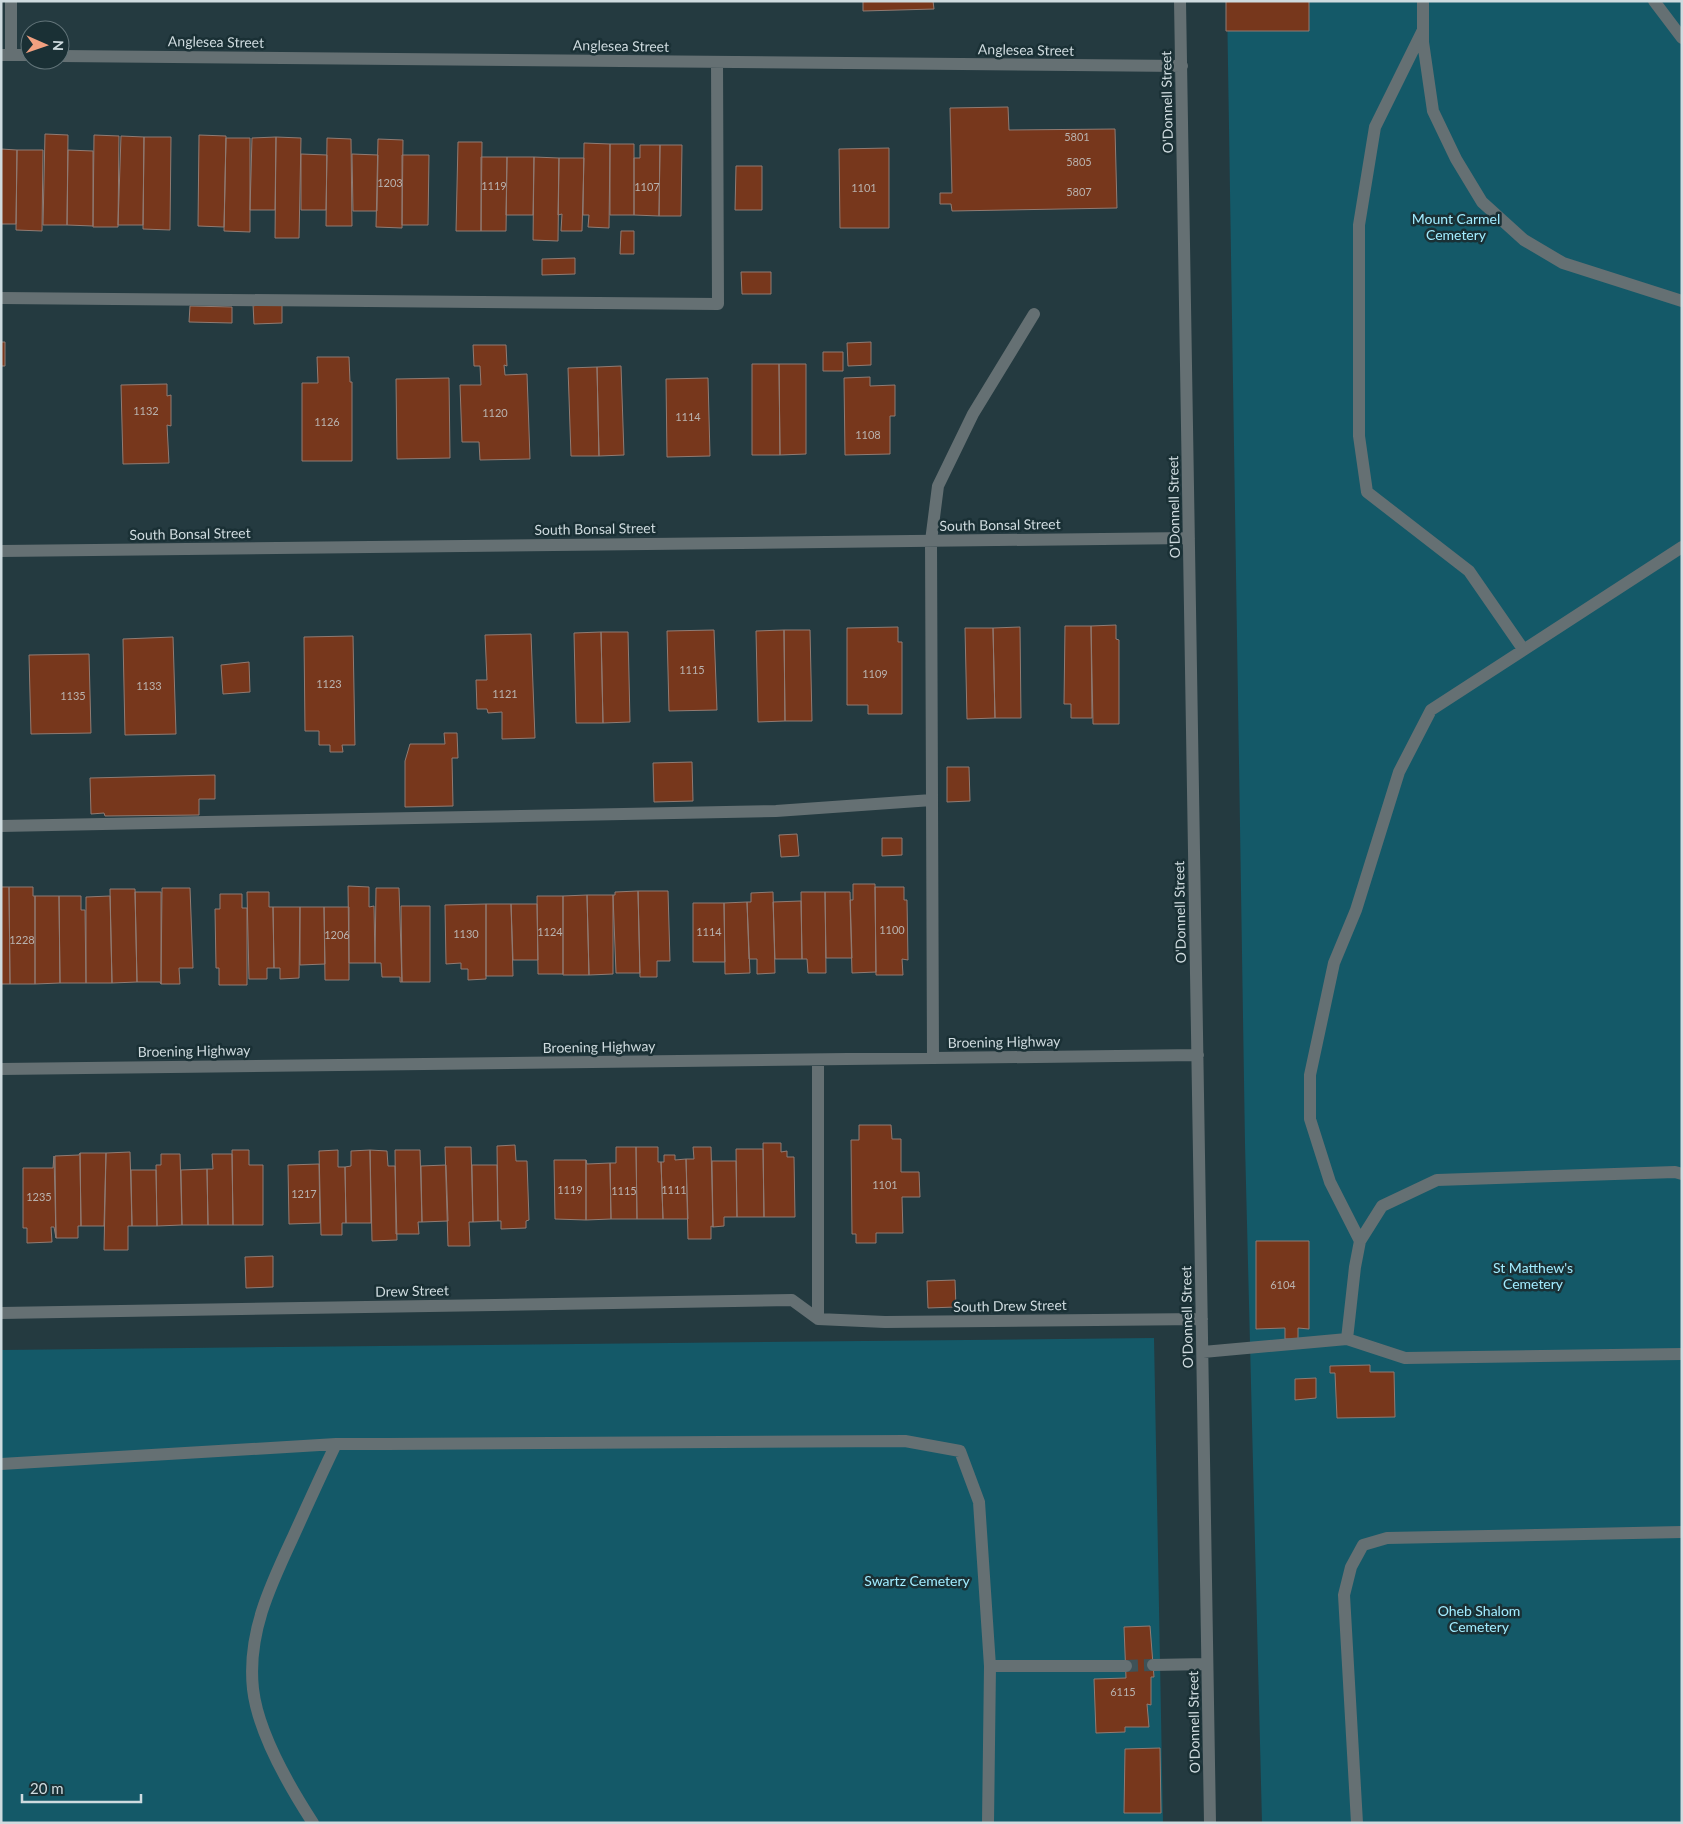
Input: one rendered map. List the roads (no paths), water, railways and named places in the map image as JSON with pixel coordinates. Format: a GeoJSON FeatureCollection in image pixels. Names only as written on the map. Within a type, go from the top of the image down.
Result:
{"type":"FeatureCollection","features":[{"type":"Feature","properties":{"kind":"street"},"geometry":{"type":"LineString","coordinates":[[11,1],[6,55],[20,55]]}},
{"type":"Feature","properties":{"kind":"street","name":"O'Donnell Street"},"geometry":{"type":"LineString","coordinates":[[1180,1],[1210,1823]]}},
{"type":"Feature","properties":{"kind":"street"},"geometry":{"type":"LineString","coordinates":[[1423,1],[1423,30],[1433,111],[1456,159],[1482,202],[1524,240],[1563,262],[1682,302]]}},
{"type":"Feature","properties":{"kind":"street"},"geometry":{"type":"LineString","coordinates":[[1654,1],[1682,38]]}},
{"type":"Feature","properties":{"kind":"street"},"geometry":{"type":"LineString","coordinates":[[1423,30],[1375,127],[1359,225],[1358,436],[1367,492],[1469,571],[1522,648]]}},
{"type":"Feature","properties":{"kind":"street","name":"Anglesea Street"},"geometry":{"type":"LineString","coordinates":[[70,56],[1182,66]]}},
{"type":"Feature","properties":{"kind":"street"},"geometry":{"type":"LineString","coordinates":[[1,298],[718,304],[718,62]]}},
{"type":"Feature","properties":{"kind":"street"},"geometry":{"type":"LineString","coordinates":[[933,1058],[931,541],[938,486],[973,414],[1034,314]]}},
{"type":"Feature","properties":{"kind":"street","name":"South Bonsal Street"},"geometry":{"type":"LineString","coordinates":[[1,551],[1190,538]]}},
{"type":"Feature","properties":{"kind":"street"},"geometry":{"type":"LineString","coordinates":[[1360,1241],[1330,1182],[1310,1119],[1310,1075],[1334,963],[1356,910],[1399,772],[1431,710],[1522,648],[1682,547]]}},
{"type":"Feature","properties":{"kind":"street"},"geometry":{"type":"LineString","coordinates":[[1,826],[776,811],[932,800]]}},
{"type":"Feature","properties":{"kind":"street","name":"Broening Highway"},"geometry":{"type":"LineString","coordinates":[[1,1069],[1198,1055]]}},
{"type":"Feature","properties":{"kind":"street"},"geometry":{"type":"LineString","coordinates":[[818,1060],[818,1319]]}},
{"type":"Feature","properties":{"kind":"street"},"geometry":{"type":"LineString","coordinates":[[1347,1339],[1354,1267],[1360,1241],[1382,1206],[1437,1180],[1675,1172],[1682,1174]]}},
{"type":"Feature","properties":{"kind":"street","name":"Drew Street"},"geometry":{"type":"LineString","coordinates":[[1,1313],[792,1300],[818,1319]]}},
{"type":"Feature","properties":{"kind":"street","name":"South Drew Street"},"geometry":{"type":"LineString","coordinates":[[818,1319],[885,1322],[1202,1319]]}},
{"type":"Feature","properties":{"kind":"street"},"geometry":{"type":"LineString","coordinates":[[1203,1352],[1347,1339],[1405,1358],[1682,1354]]}},
{"type":"Feature","properties":{"kind":"street"},"geometry":{"type":"LineString","coordinates":[[1,1464],[336,1444],[905,1441],[960,1451],[979,1502],[990,1666],[988,1823]]}},
{"type":"Feature","properties":{"kind":"street"},"geometry":{"type":"LineString","coordinates":[[313,1823],[286,1777],[261,1723],[253,1690],[252,1657],[254,1634],[271,1583],[336,1444]]}},
{"type":"Feature","properties":{"kind":"street"},"geometry":{"type":"LineString","coordinates":[[1357,1823],[1344,1595],[1351,1567],[1363,1545],[1387,1538],[1682,1532]]}},
{"type":"Feature","properties":{"kind":"street"},"geometry":{"type":"LineString","coordinates":[[1153,1665],[1208,1664]]}},
{"type":"Feature","properties":{"kind":"street"},"geometry":{"type":"LineString","coordinates":[[990,1666],[1126,1666]]}},
{"type":"Feature","properties":{"kind":"tunnel"},"geometry":{"type":"LineString","coordinates":[[1126,1666],[1153,1665]]}},
{"type":"Feature","properties":{"kind":"park label","name":"Mount Carmel Cemetery"},"geometry":{"type":"Point","coordinates":[1456,227]}},
{"type":"Feature","properties":{"kind":"park label","name":"St Matthew's Cemetery"},"geometry":{"type":"Point","coordinates":[1533,1276]}},
{"type":"Feature","properties":{"kind":"park label","name":"Swartz Cemetery"},"geometry":{"type":"Point","coordinates":[917,1581]}},
{"type":"Feature","properties":{"kind":"park label","name":"Oheb Shalom Cemetery"},"geometry":{"type":"Point","coordinates":[1479,1619]}}]}
